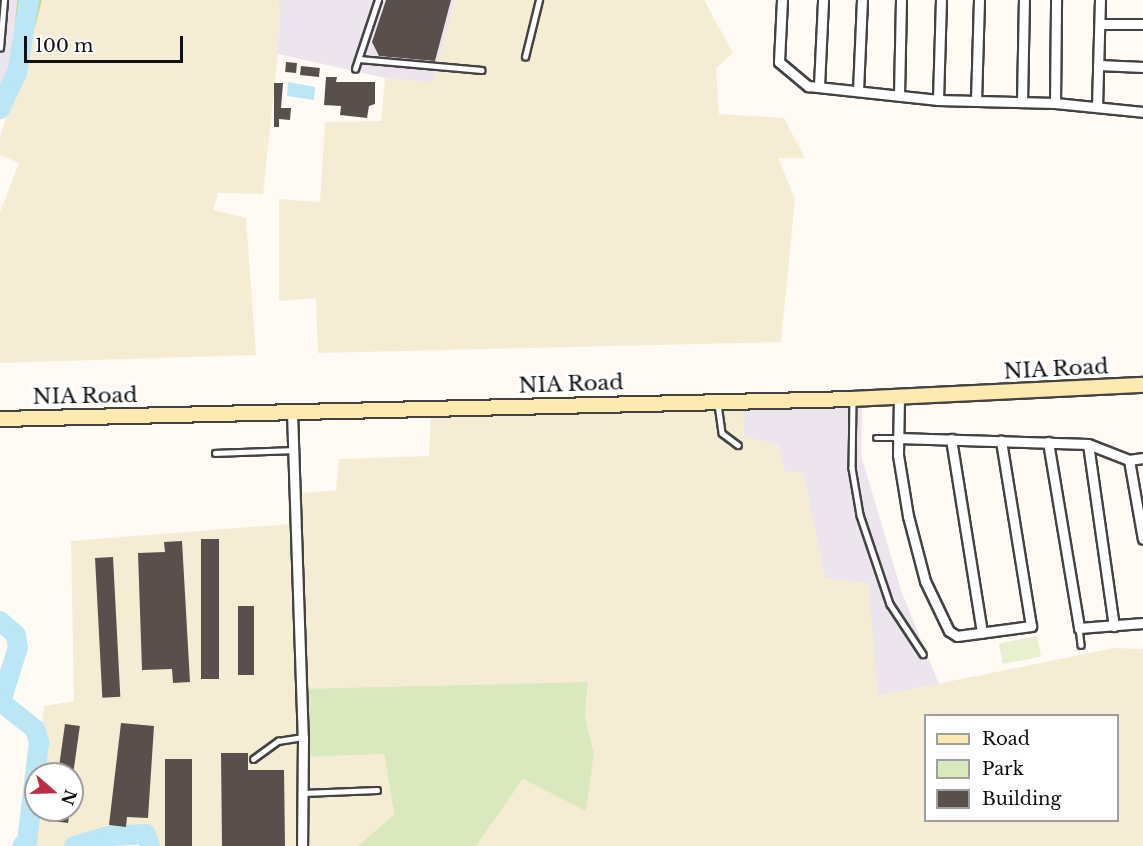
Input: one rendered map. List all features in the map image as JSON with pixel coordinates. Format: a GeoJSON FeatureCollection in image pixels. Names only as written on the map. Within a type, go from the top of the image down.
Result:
{"type":"FeatureCollection","features":[{"type":"Feature","properties":{"kind":"street"},"geometry":{"type":"LineString","coordinates":[[782,0],[779,62],[808,86],[938,100],[1055,103],[1143,112]]}},
{"type":"Feature","properties":{"kind":"street"},"geometry":{"type":"LineString","coordinates":[[819,86],[823,0]]}},
{"type":"Feature","properties":{"kind":"street"},"geometry":{"type":"LineString","coordinates":[[858,91],[862,0]]}},
{"type":"Feature","properties":{"kind":"street"},"geometry":{"type":"LineString","coordinates":[[899,95],[901,0]]}},
{"type":"Feature","properties":{"kind":"street"},"geometry":{"type":"LineString","coordinates":[[938,100],[941,0]]}},
{"type":"Feature","properties":{"kind":"street"},"geometry":{"type":"LineString","coordinates":[[976,101],[979,0]]}},
{"type":"Feature","properties":{"kind":"street"},"geometry":{"type":"LineString","coordinates":[[1022,102],[1024,0]]}},
{"type":"Feature","properties":{"kind":"street"},"geometry":{"type":"LineString","coordinates":[[1055,103],[1056,0]]}},
{"type":"Feature","properties":{"kind":"street"},"geometry":{"type":"LineString","coordinates":[[1097,107],[1101,0]]}},
{"type":"Feature","properties":{"kind":"street"},"geometry":{"type":"LineString","coordinates":[[1100,24],[1143,24]]}},
{"type":"Feature","properties":{"kind":"street"},"geometry":{"type":"LineString","coordinates":[[1098,65],[1143,67]]}},
{"type":"Feature","properties":{"kind":"street","name":"NIA Road"},"geometry":{"type":"LineString","coordinates":[[0,418],[853,399],[1143,385]]}},
{"type":"Feature","properties":{"kind":"street"},"geometry":{"type":"LineString","coordinates":[[899,396],[898,438],[908,516],[925,580],[952,635],[1031,626],[1001,440]]}},
{"type":"Feature","properties":{"kind":"street"},"geometry":{"type":"LineString","coordinates":[[292,412],[303,737],[302,846]]}},
{"type":"Feature","properties":{"kind":"street"},"geometry":{"type":"LineString","coordinates":[[898,438],[1088,444],[1129,460],[1143,458]]}},
{"type":"Feature","properties":{"kind":"street"},"geometry":{"type":"LineString","coordinates":[[951,439],[982,633]]}},
{"type":"Feature","properties":{"kind":"street"},"geometry":{"type":"LineString","coordinates":[[1048,442],[1078,628],[1143,623]]}},
{"type":"Feature","properties":{"kind":"street"},"geometry":{"type":"LineString","coordinates":[[1088,444],[1114,626]]}},
{"type":"Feature","properties":{"kind":"street"},"geometry":{"type":"LineString","coordinates":[[1129,460],[1140,495],[1143,539]]}},
{"type":"Feature","properties":{"kind":"lane"},"geometry":{"type":"LineString","coordinates":[[0,48],[4,0]]}},
{"type":"Feature","properties":{"kind":"lane"},"geometry":{"type":"LineString","coordinates":[[356,69],[378,0]]}},
{"type":"Feature","properties":{"kind":"lane"},"geometry":{"type":"LineString","coordinates":[[525,57],[539,0]]}},
{"type":"Feature","properties":{"kind":"lane"},"geometry":{"type":"LineString","coordinates":[[359,59],[482,70]]}},
{"type":"Feature","properties":{"kind":"lane"},"geometry":{"type":"LineString","coordinates":[[853,399],[852,468],[860,515],[890,604],[923,654]]}},
{"type":"Feature","properties":{"kind":"lane"},"geometry":{"type":"LineString","coordinates":[[717,401],[722,433],[738,445]]}},
{"type":"Feature","properties":{"kind":"lane"},"geometry":{"type":"LineString","coordinates":[[876,438],[898,438]]}},
{"type":"Feature","properties":{"kind":"lane"},"geometry":{"type":"LineString","coordinates":[[215,453],[293,450]]}},
{"type":"Feature","properties":{"kind":"lane"},"geometry":{"type":"LineString","coordinates":[[1078,628],[1081,645]]}},
{"type":"Feature","properties":{"kind":"lane"},"geometry":{"type":"LineString","coordinates":[[254,759],[278,741],[303,737]]}},
{"type":"Feature","properties":{"kind":"lane"},"geometry":{"type":"LineString","coordinates":[[303,793],[377,790]]}},
{"type":"Feature","properties":{"kind":"shaded area"},"geometry":{"type":"Polygon","coordinates":[[[0,0],[17,0],[11,63],[0,88],[0,0]]]}},
{"type":"Feature","properties":{"kind":"shaded area"},"geometry":{"type":"Polygon","coordinates":[[[42,0],[279,0],[278,54],[263,194],[218,193],[213,210],[246,218],[256,355],[0,363],[0,212],[19,163],[0,155],[0,137],[42,0]]]}},
{"type":"Feature","properties":{"kind":"shaded area"},"geometry":{"type":"Polygon","coordinates":[[[279,0],[455,0],[433,83],[385,78],[278,54],[279,0]]]}},
{"type":"Feature","properties":{"kind":"shaded area"},"geometry":{"type":"Polygon","coordinates":[[[455,0],[704,0],[733,53],[716,68],[719,114],[784,118],[805,158],[778,158],[795,199],[781,342],[318,353],[316,298],[279,301],[279,199],[320,202],[325,122],[381,121],[385,78],[433,82],[455,0]]]}},
{"type":"Feature","properties":{"kind":"shaded area"},"geometry":{"type":"Polygon","coordinates":[[[862,404],[861,455],[902,593],[939,684],[877,696],[868,583],[825,579],[803,473],[784,472],[778,445],[744,437],[742,410],[862,404]]]}},
{"type":"Feature","properties":{"kind":"shaded area"},"geometry":{"type":"Polygon","coordinates":[[[742,410],[744,437],[778,445],[785,472],[803,473],[825,579],[868,583],[878,696],[1114,648],[1143,649],[1143,846],[476,846],[523,779],[585,810],[594,754],[585,715],[588,682],[384,754],[394,814],[358,846],[150,846],[146,834],[109,836],[74,846],[21,846],[27,840],[29,822],[84,822],[84,762],[37,762],[44,706],[74,701],[71,541],[289,524],[288,494],[336,490],[339,459],[429,456],[431,417],[742,410]]]}},
{"type":"Feature","properties":{"kind":"green space"},"geometry":{"type":"Polygon","coordinates":[[[17,0],[42,0],[24,68],[11,63],[17,0]]]}},
{"type":"Feature","properties":{"kind":"green space"},"geometry":{"type":"Polygon","coordinates":[[[1037,636],[1041,657],[1003,664],[999,643],[1037,636]]]}},
{"type":"Feature","properties":{"kind":"green space"},"geometry":{"type":"Polygon","coordinates":[[[588,682],[585,715],[594,754],[586,811],[523,779],[476,846],[358,846],[394,814],[384,754],[301,757],[300,689],[588,682]]]}},
{"type":"Feature","properties":{"kind":"water"},"geometry":{"type":"Polygon","coordinates":[[[288,82],[315,87],[314,100],[287,96],[288,82]]]}},
{"type":"Feature","properties":{"kind":"building"},"geometry":{"type":"Polygon","coordinates":[[[386,0],[451,0],[435,61],[379,56],[372,42],[386,0]]]}},
{"type":"Feature","properties":{"kind":"building"},"geometry":{"type":"Polygon","coordinates":[[[286,62],[297,63],[296,73],[285,72],[286,62]]]}},
{"type":"Feature","properties":{"kind":"building"},"geometry":{"type":"Polygon","coordinates":[[[301,66],[320,68],[319,77],[300,75],[301,66]]]}},
{"type":"Feature","properties":{"kind":"building"},"geometry":{"type":"Polygon","coordinates":[[[326,77],[337,77],[336,82],[375,82],[375,104],[369,106],[367,118],[340,115],[341,106],[324,105],[326,77]]]}},
{"type":"Feature","properties":{"kind":"building"},"geometry":{"type":"Polygon","coordinates":[[[274,83],[283,83],[281,108],[291,108],[290,120],[279,119],[279,127],[274,127],[274,83]]]}},
{"type":"Feature","properties":{"kind":"building"},"geometry":{"type":"Polygon","coordinates":[[[201,539],[219,539],[219,679],[201,679],[201,539]]]}},
{"type":"Feature","properties":{"kind":"building"},"geometry":{"type":"Polygon","coordinates":[[[182,541],[190,682],[173,683],[172,669],[142,670],[138,553],[165,552],[164,542],[182,541]]]}},
{"type":"Feature","properties":{"kind":"building"},"geometry":{"type":"Polygon","coordinates":[[[113,557],[120,697],[102,698],[95,558],[113,557]]]}},
{"type":"Feature","properties":{"kind":"building"},"geometry":{"type":"Polygon","coordinates":[[[238,606],[254,606],[254,675],[238,675],[238,606]]]}},
{"type":"Feature","properties":{"kind":"building"},"geometry":{"type":"Polygon","coordinates":[[[121,723],[154,726],[148,818],[127,817],[126,827],[109,825],[121,723]]]}},
{"type":"Feature","properties":{"kind":"building"},"geometry":{"type":"Polygon","coordinates":[[[65,724],[80,726],[75,762],[60,762],[65,724]]]}},
{"type":"Feature","properties":{"kind":"building"},"geometry":{"type":"Polygon","coordinates":[[[221,753],[248,753],[248,770],[284,770],[285,846],[222,846],[221,753]]]}},
{"type":"Feature","properties":{"kind":"building"},"geometry":{"type":"Polygon","coordinates":[[[165,759],[192,759],[192,846],[165,846],[165,759]]]}},
{"type":"Feature","properties":{"kind":"waterway"},"geometry":{"type":"LineString","coordinates":[[0,109],[17,73],[29,0]]}},
{"type":"Feature","properties":{"kind":"waterway"},"geometry":{"type":"LineString","coordinates":[[0,621],[16,635],[18,647],[1,702],[35,729],[39,742],[27,841],[22,846]]}},
{"type":"Feature","properties":{"kind":"waterway"},"geometry":{"type":"LineString","coordinates":[[74,846],[109,836],[146,834],[150,846]]}}]}
